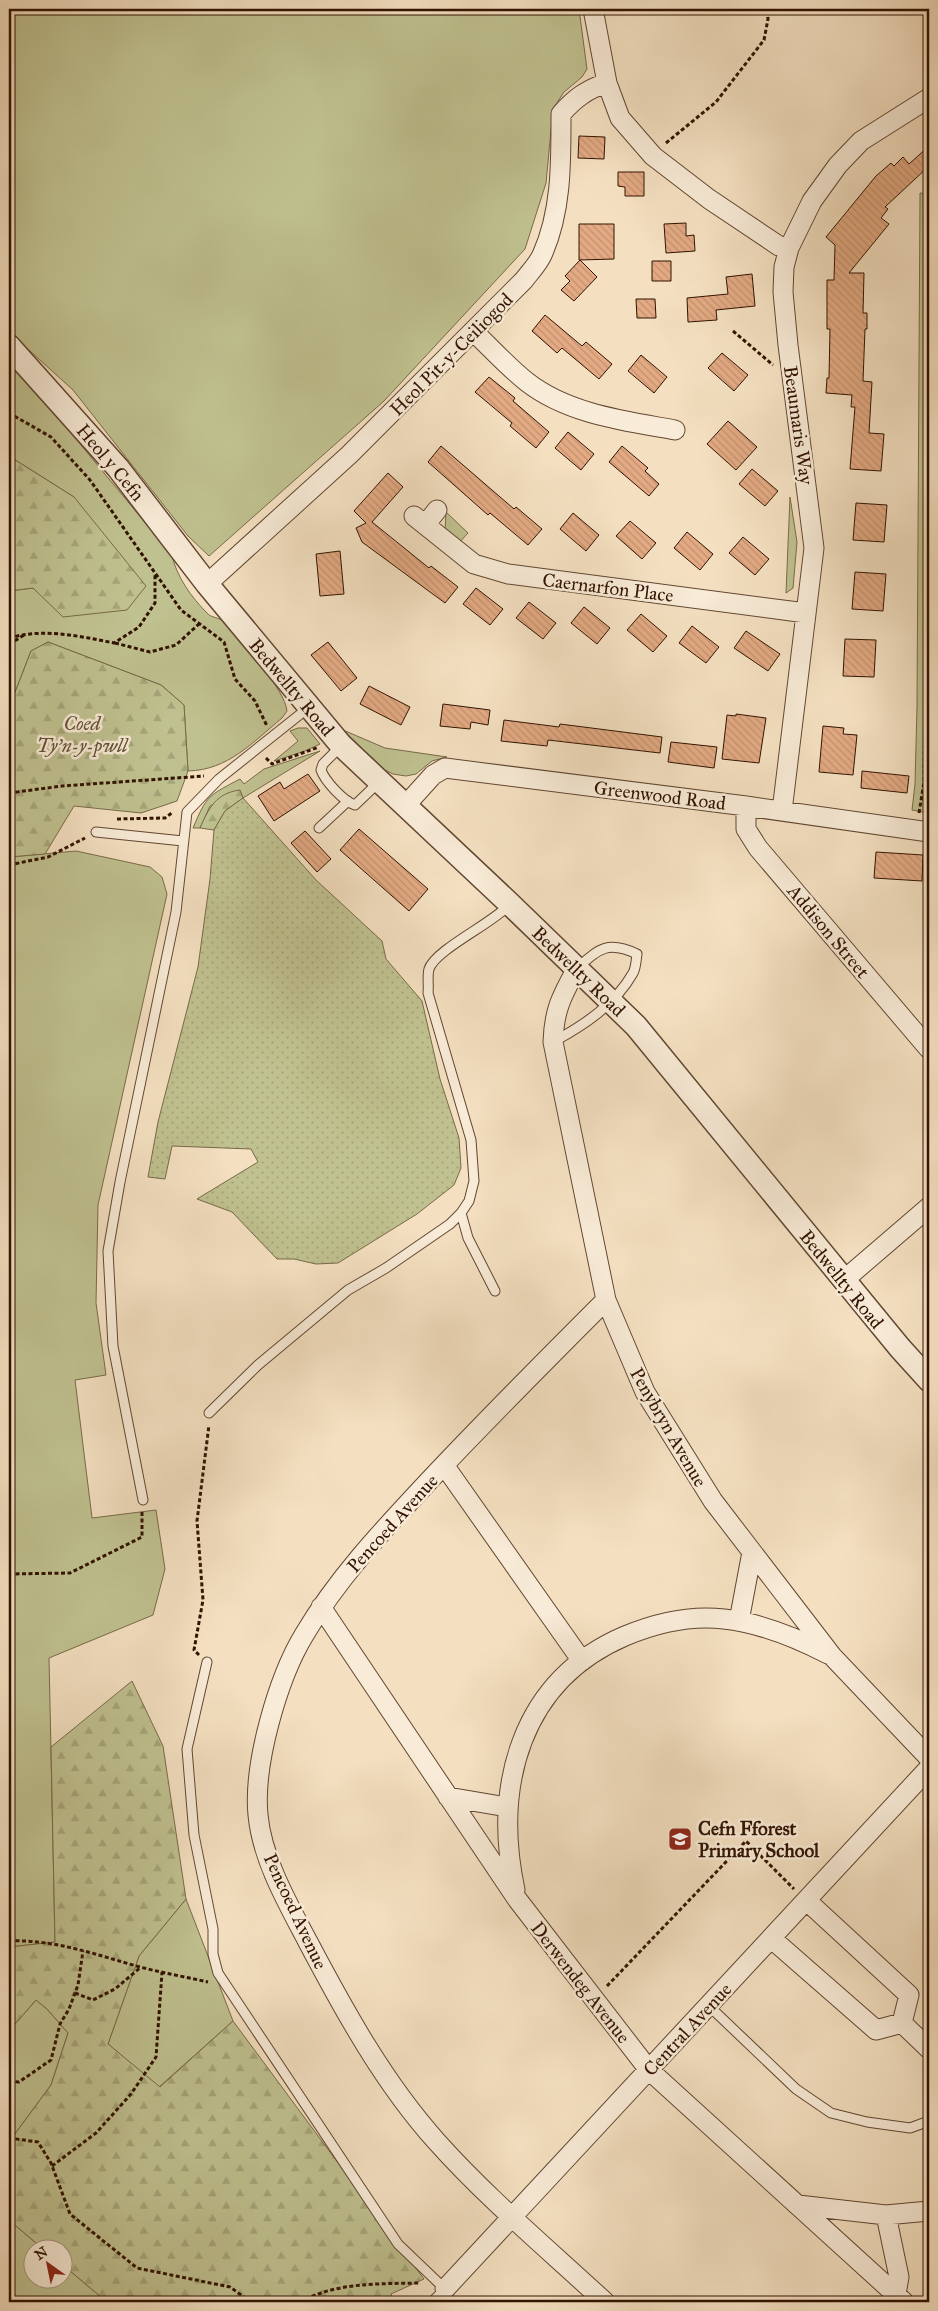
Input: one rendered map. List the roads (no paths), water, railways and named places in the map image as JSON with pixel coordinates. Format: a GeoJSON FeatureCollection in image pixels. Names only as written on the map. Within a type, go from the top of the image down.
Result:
{"type":"FeatureCollection","features":[{"type":"Feature","properties":{"kind":"street"},"geometry":{"type":"LineString","coordinates":[[593,9],[607,83],[620,118],[653,156],[709,199],[779,246],[789,248]]}},
{"type":"Feature","properties":{"kind":"street","name":"Heol Pit-y-Ceiliogod"},"geometry":{"type":"LineString","coordinates":[[207,584],[349,455],[524,280],[542,257],[551,231],[561,177],[561,114],[575,99],[594,87],[607,83]]}},
{"type":"Feature","properties":{"kind":"street","name":"Beaumaris Way"},"geometry":{"type":"LineString","coordinates":[[782,811],[814,548],[814,535],[783,292],[789,248],[812,201],[838,165],[861,141],[929,98]]}},
{"type":"Feature","properties":{"kind":"street"},"geometry":{"type":"LineString","coordinates":[[474,332],[527,382],[552,398],[584,410],[675,430]]}},
{"type":"Feature","properties":{"kind":"street","name":"Heol y Cefn"},"geometry":{"type":"LineString","coordinates":[[9,346],[118,468],[207,584]]}},
{"type":"Feature","properties":{"kind":"street","name":"Caernarfon Place"},"geometry":{"type":"LineString","coordinates":[[437,510],[419,521],[474,564],[508,574],[806,613]]}},
{"type":"Feature","properties":{"kind":"street","name":"Bedwellty Road"},"geometry":{"type":"LineString","coordinates":[[207,584],[308,708],[337,740],[636,1026],[900,1348],[929,1380]]}},
{"type":"Feature","properties":{"kind":"street","name":"Greenwood Road"},"geometry":{"type":"LineString","coordinates":[[405,806],[433,775],[445,768],[746,806],[929,832]]}},
{"type":"Feature","properties":{"kind":"street","name":"Addison Street"},"geometry":{"type":"LineString","coordinates":[[746,806],[746,829],[758,848],[929,1049]]}},
{"type":"Feature","properties":{"kind":"street","name":"Penybryn Avenue"},"geometry":{"type":"LineString","coordinates":[[576,970],[563,992],[554,1016],[553,1042],[606,1300],[622,1343],[650,1400],[713,1501],[832,1656],[929,1758]]}},
{"type":"Feature","properties":{"kind":"street"},"geometry":{"type":"LineString","coordinates":[[844,1280],[929,1207]]}},
{"type":"Feature","properties":{"kind":"street","name":"Pencoed Avenue"},"geometry":{"type":"LineString","coordinates":[[605,2302],[437,2143],[388,2081],[364,2042],[301,1928],[275,1873],[258,1818],[257,1787],[273,1713],[290,1665],[302,1638],[321,1607],[353,1565],[444,1465],[606,1300]]}},
{"type":"Feature","properties":{"kind":"street"},"geometry":{"type":"LineString","coordinates":[[444,1465],[582,1661]]}},
{"type":"Feature","properties":{"kind":"street"},"geometry":{"type":"LineString","coordinates":[[739,1621],[752,1552]]}},
{"type":"Feature","properties":{"kind":"street","name":"Derwendeg Avenue"},"geometry":{"type":"LineString","coordinates":[[321,1607],[517,1899],[649,2070],[900,2298]]}},
{"type":"Feature","properties":{"kind":"street"},"geometry":{"type":"LineString","coordinates":[[517,1899],[508,1858],[507,1807],[514,1770],[522,1743],[533,1718],[547,1694],[582,1661],[610,1643],[646,1628],[686,1619],[739,1621],[781,1632],[832,1656]]}},
{"type":"Feature","properties":{"kind":"street","name":"Central Avenue"},"geometry":{"type":"LineString","coordinates":[[438,2295],[772,1939],[929,1768]]}},
{"type":"Feature","properties":{"kind":"street"},"geometry":{"type":"LineString","coordinates":[[448,1797],[507,1807]]}},
{"type":"Feature","properties":{"kind":"street"},"geometry":{"type":"LineString","coordinates":[[807,1901],[909,1995],[902,2023]]}},
{"type":"Feature","properties":{"kind":"street"},"geometry":{"type":"LineString","coordinates":[[772,1939],[876,2030],[902,2023]]}},
{"type":"Feature","properties":{"kind":"street"},"geometry":{"type":"LineString","coordinates":[[902,2023],[929,2049]]}},
{"type":"Feature","properties":{"kind":"street"},"geometry":{"type":"LineString","coordinates":[[798,2205],[886,2215],[929,2211]]}},
{"type":"Feature","properties":{"kind":"street"},"geometry":{"type":"LineString","coordinates":[[886,2215],[900,2278],[900,2298]]}},
{"type":"Feature","properties":{"kind":"lane"},"geometry":{"type":"LineString","coordinates":[[143,1500],[113,1346],[108,1251],[120,1182],[176,912],[187,812],[219,779],[308,708]]}},
{"type":"Feature","properties":{"kind":"lane"},"geometry":{"type":"LineString","coordinates":[[337,740],[323,764],[321,770],[324,778],[348,801],[356,805],[379,782]]}},
{"type":"Feature","properties":{"kind":"lane"},"geometry":{"type":"LineString","coordinates":[[319,828],[348,801]]}},
{"type":"Feature","properties":{"kind":"lane"},"geometry":{"type":"LineString","coordinates":[[96,832],[183,841]]}},
{"type":"Feature","properties":{"kind":"lane"},"geometry":{"type":"LineString","coordinates":[[209,1414],[264,1359],[348,1290],[386,1268],[442,1230],[460,1213],[468,1201],[474,1181],[472,1140],[428,993],[429,969],[442,954],[498,915],[510,904]]}},
{"type":"Feature","properties":{"kind":"lane"},"geometry":{"type":"LineString","coordinates":[[553,1042],[584,1025],[610,1002],[634,972],[637,954],[620,946],[600,949],[576,970]]}},
{"type":"Feature","properties":{"kind":"lane"},"geometry":{"type":"LineString","coordinates":[[460,1213],[468,1238],[495,1291]]}},
{"type":"Feature","properties":{"kind":"lane"},"geometry":{"type":"LineString","coordinates":[[207,1662],[187,1749],[194,1835],[213,1929],[213,1954],[218,1973],[398,2244],[438,2295]]}},
{"type":"Feature","properties":{"kind":"lane"},"geometry":{"type":"LineString","coordinates":[[709,2006],[796,2089],[831,2113],[867,2122],[910,2128],[929,2121]]}},
{"type":"Feature","properties":{"kind":"place","name":"Cefn Fforest Primary School"},"geometry":{"type":"Point","coordinates":[680,1839]}},
{"type":"Feature","properties":{"kind":"park label","name":"Coed Ty'n-y-pwll"},"geometry":{"type":"Point","coordinates":[82,734]}}]}
